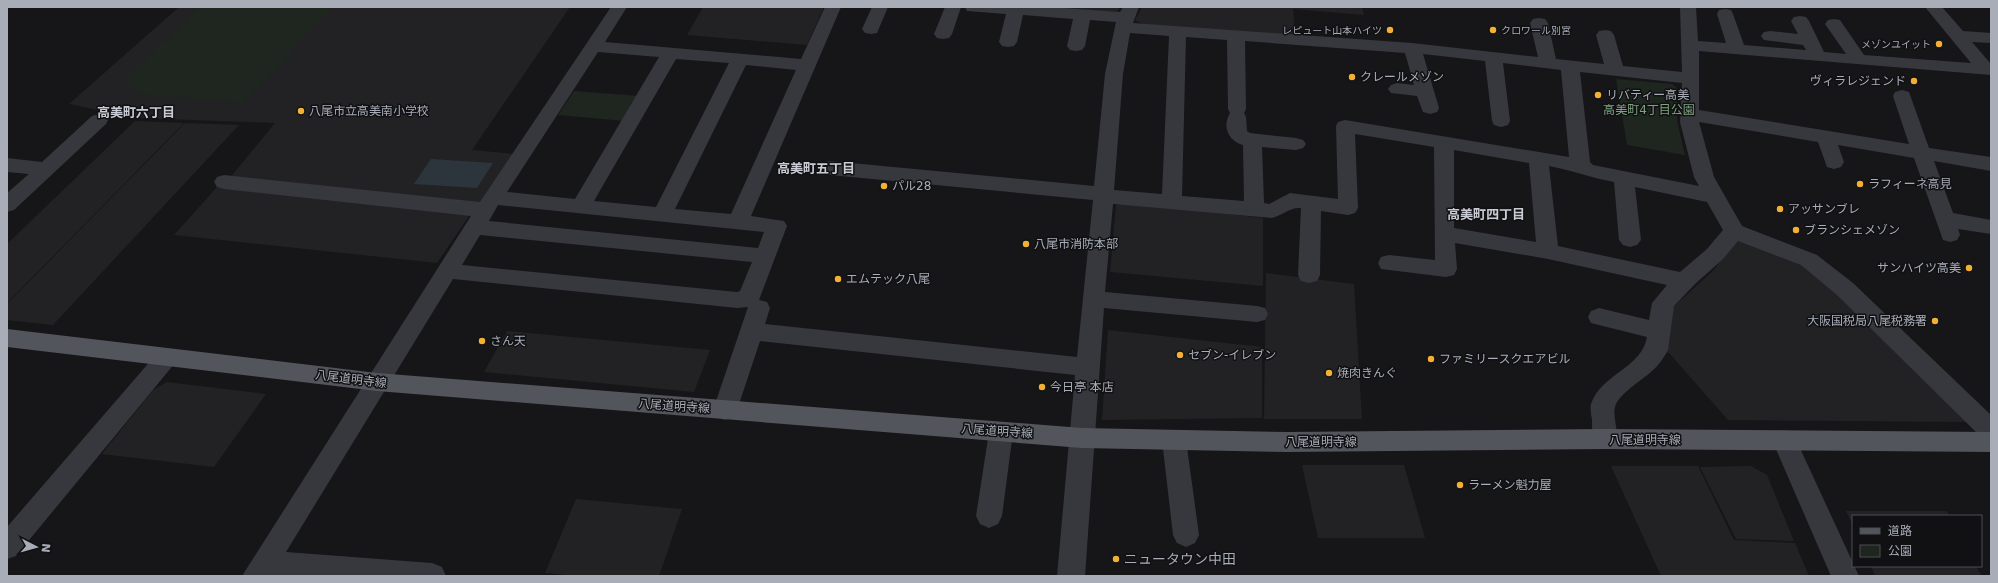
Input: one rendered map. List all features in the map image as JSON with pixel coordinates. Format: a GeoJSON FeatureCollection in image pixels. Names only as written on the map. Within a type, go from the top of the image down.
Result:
{"type":"FeatureCollection","features":[{"type":"Feature","properties":{"kind":"main road","name":"八尾道明寺線"},"geometry":{"type":"LineString","coordinates":[[7,338],[377,382],[1082,438],[1296,442],[1605,439],[1991,442]]}},
{"type":"Feature","properties":{"kind":"street"},"geometry":{"type":"LineString","coordinates":[[432,576],[261,569],[484,212],[620,7]]}},
{"type":"Feature","properties":{"kind":"street"},"geometry":{"type":"LineString","coordinates":[[738,222],[806,65],[833,7]]}},
{"type":"Feature","properties":{"kind":"street"},"geometry":{"type":"LineString","coordinates":[[872,29],[880,7]]}},
{"type":"Feature","properties":{"kind":"street"},"geometry":{"type":"LineString","coordinates":[[943,34],[953,7]]}},
{"type":"Feature","properties":{"kind":"street"},"geometry":{"type":"LineString","coordinates":[[973,7],[1126,17],[1178,31],[1412,48],[1690,79]]}},
{"type":"Feature","properties":{"kind":"street"},"geometry":{"type":"LineString","coordinates":[[1688,7],[1690,45],[1690,122],[1704,178],[1734,231],[1809,260],[1845,289],[1991,431]]}},
{"type":"Feature","properties":{"kind":"street"},"geometry":{"type":"LineString","coordinates":[[1933,7],[1988,70]]}},
{"type":"Feature","properties":{"kind":"street"},"geometry":{"type":"LineString","coordinates":[[1008,42],[1016,10]]}},
{"type":"Feature","properties":{"kind":"street"},"geometry":{"type":"LineString","coordinates":[[1076,46],[1083,14]]}},
{"type":"Feature","properties":{"kind":"street"},"geometry":{"type":"LineString","coordinates":[[1724,14],[1737,49]]}},
{"type":"Feature","properties":{"kind":"street"},"geometry":{"type":"LineString","coordinates":[[1071,576],[1103,195],[1116,64],[1126,17]]}},
{"type":"Feature","properties":{"kind":"street"},"geometry":{"type":"LineString","coordinates":[[1800,20],[1818,57]]}},
{"type":"Feature","properties":{"kind":"street"},"geometry":{"type":"LineString","coordinates":[[1539,23],[1548,63]]}},
{"type":"Feature","properties":{"kind":"street"},"geometry":{"type":"LineString","coordinates":[[1834,24],[1859,60]]}},
{"type":"Feature","properties":{"kind":"street"},"geometry":{"type":"LineString","coordinates":[[1172,202],[1178,31]]}},
{"type":"Feature","properties":{"kind":"street"},"geometry":{"type":"LineString","coordinates":[[1236,35],[1236,134],[1252,140],[1296,144]]}},
{"type":"Feature","properties":{"kind":"street"},"geometry":{"type":"LineString","coordinates":[[1605,35],[1615,71]]}},
{"type":"Feature","properties":{"kind":"street"},"geometry":{"type":"LineString","coordinates":[[1770,36],[1810,40]]}},
{"type":"Feature","properties":{"kind":"street"},"geometry":{"type":"LineString","coordinates":[[1958,36],[1991,38]]}},
{"type":"Feature","properties":{"kind":"street"},"geometry":{"type":"LineString","coordinates":[[1690,45],[1818,57],[1988,70]]}},
{"type":"Feature","properties":{"kind":"street"},"geometry":{"type":"LineString","coordinates":[[594,46],[806,65]]}},
{"type":"Feature","properties":{"kind":"street"},"geometry":{"type":"LineString","coordinates":[[1397,90],[1427,100],[1412,48]]}},
{"type":"Feature","properties":{"kind":"street"},"geometry":{"type":"LineString","coordinates":[[581,206],[670,53]]}},
{"type":"Feature","properties":{"kind":"street"},"geometry":{"type":"LineString","coordinates":[[1493,57],[1501,121]]}},
{"type":"Feature","properties":{"kind":"street"},"geometry":{"type":"LineString","coordinates":[[662,214],[740,59]]}},
{"type":"Feature","properties":{"kind":"street"},"geometry":{"type":"LineString","coordinates":[[1570,66],[1580,166]]}},
{"type":"Feature","properties":{"kind":"street"},"geometry":{"type":"LineString","coordinates":[[1902,96],[1947,227],[1991,227]]}},
{"type":"Feature","properties":{"kind":"street"},"geometry":{"type":"LineString","coordinates":[[1690,116],[1826,137],[1990,166]]}},
{"type":"Feature","properties":{"kind":"street"},"geometry":{"type":"LineString","coordinates":[[7,205],[99,120]]}},
{"type":"Feature","properties":{"kind":"street"},"geometry":{"type":"LineString","coordinates":[[830,168],[1254,210],[1272,211],[1290,200],[1348,208],[1345,126],[1538,158],[1580,166],[1587,170],[1624,178],[1714,196]]}},
{"type":"Feature","properties":{"kind":"street"},"geometry":{"type":"LineString","coordinates":[[1826,137],[1834,162]]}},
{"type":"Feature","properties":{"kind":"street"},"geometry":{"type":"LineString","coordinates":[[1252,140],[1254,210]]}},
{"type":"Feature","properties":{"kind":"street"},"geometry":{"type":"LineString","coordinates":[[1389,260],[1446,269],[1444,234],[1444,143]]}},
{"type":"Feature","properties":{"kind":"street"},"geometry":{"type":"LineString","coordinates":[[1538,158],[1548,251]]}},
{"type":"Feature","properties":{"kind":"street"},"geometry":{"type":"LineString","coordinates":[[7,165],[46,169]]}},
{"type":"Feature","properties":{"kind":"street"},"geometry":{"type":"LineString","coordinates":[[1624,178],[1630,240]]}},
{"type":"Feature","properties":{"kind":"street"},"geometry":{"type":"LineString","coordinates":[[224,182],[484,212],[765,256]]}},
{"type":"Feature","properties":{"kind":"street"},"geometry":{"type":"LineString","coordinates":[[1309,275],[1311,203]]}},
{"type":"Feature","properties":{"kind":"street"},"geometry":{"type":"LineString","coordinates":[[447,271],[737,300],[748,299],[777,226],[581,206],[484,212]]}},
{"type":"Feature","properties":{"kind":"street"},"geometry":{"type":"LineString","coordinates":[[1605,439],[1603,405],[1614,389],[1646,363],[1656,350],[1664,303],[1684,280],[1715,254],[1734,231]]}},
{"type":"Feature","properties":{"kind":"street"},"geometry":{"type":"LineString","coordinates":[[1444,234],[1548,251],[1684,280]]}},
{"type":"Feature","properties":{"kind":"street"},"geometry":{"type":"LineString","coordinates":[[1094,299],[1257,314]]}},
{"type":"Feature","properties":{"kind":"street"},"geometry":{"type":"LineString","coordinates":[[725,410],[750,331],[759,308]]}},
{"type":"Feature","properties":{"kind":"street"},"geometry":{"type":"LineString","coordinates":[[1599,317],[1659,331]]}},
{"type":"Feature","properties":{"kind":"street"},"geometry":{"type":"LineString","coordinates":[[750,331],[1088,366]]}},
{"type":"Feature","properties":{"kind":"street"},"geometry":{"type":"LineString","coordinates":[[7,547],[167,357]]}},
{"type":"Feature","properties":{"kind":"street"},"geometry":{"type":"LineString","coordinates":[[988,516],[1001,432]]}},
{"type":"Feature","properties":{"kind":"street"},"geometry":{"type":"LineString","coordinates":[[1174,440],[1186,535]]}},
{"type":"Feature","properties":{"kind":"street"},"geometry":{"type":"LineString","coordinates":[[1784,440],[1845,576]]}},
{"type":"Feature","properties":{"kind":"shaded area","name":"八尾市立高美南小学校"},"geometry":{"type":"Polygon","coordinates":[[[179,7],[570,7],[472,150],[514,154],[480,203],[229,179],[275,123],[136,118],[69,104],[179,7]]]}},
{"type":"Feature","properties":{"kind":"shaded area"},"geometry":{"type":"Polygon","coordinates":[[[703,7],[824,7],[807,45],[687,35],[703,7]]]}},
{"type":"Feature","properties":{"kind":"shaded area"},"geometry":{"type":"Polygon","coordinates":[[[1040,7],[1120,7],[1117,12],[1040,7]]]}},
{"type":"Feature","properties":{"kind":"shaded area"},"geometry":{"type":"Polygon","coordinates":[[[1142,7],[1362,7],[1364,15],[1293,9],[1295,36],[1143,24],[1135,20],[1142,7]]]}},
{"type":"Feature","properties":{"kind":"shaded area"},"geometry":{"type":"Polygon","coordinates":[[[135,121],[184,123],[7,303],[7,244],[135,121]]]}},
{"type":"Feature","properties":{"kind":"shaded area"},"geometry":{"type":"Polygon","coordinates":[[[185,123],[239,125],[53,325],[7,320],[7,304],[185,123]]]}},
{"type":"Feature","properties":{"kind":"shaded area"},"geometry":{"type":"Polygon","coordinates":[[[431,159],[493,163],[477,188],[414,184],[431,159]]]}},
{"type":"Feature","properties":{"kind":"shaded area"},"geometry":{"type":"Polygon","coordinates":[[[217,187],[471,213],[437,263],[174,235],[217,187]]]}},
{"type":"Feature","properties":{"kind":"shaded area"},"geometry":{"type":"Polygon","coordinates":[[[1131,203],[1263,218],[1263,286],[1110,272],[1116,205],[1131,203]]]}},
{"type":"Feature","properties":{"kind":"shaded area"},"geometry":{"type":"Polygon","coordinates":[[[1736,238],[1811,267],[1973,422],[1728,420],[1669,353],[1663,352],[1673,307],[1714,270],[1736,238]]]}},
{"type":"Feature","properties":{"kind":"shaded area"},"geometry":{"type":"Polygon","coordinates":[[[1266,273],[1354,284],[1362,419],[1264,419],[1266,273]]]}},
{"type":"Feature","properties":{"kind":"shaded area"},"geometry":{"type":"Polygon","coordinates":[[[1108,330],[1262,347],[1262,418],[1102,420],[1108,330]]]}},
{"type":"Feature","properties":{"kind":"shaded area"},"geometry":{"type":"Polygon","coordinates":[[[507,331],[710,350],[694,392],[484,372],[507,331]]]}},
{"type":"Feature","properties":{"kind":"shaded area"},"geometry":{"type":"Polygon","coordinates":[[[167,382],[266,394],[214,467],[102,454],[153,390],[167,382]]]}},
{"type":"Feature","properties":{"kind":"shaded area"},"geometry":{"type":"Polygon","coordinates":[[[1302,465],[1404,465],[1425,538],[1318,538],[1302,465]]]}},
{"type":"Feature","properties":{"kind":"shaded area"},"geometry":{"type":"Polygon","coordinates":[[[1611,466],[1698,466],[1734,540],[1795,543],[1809,576],[1661,576],[1611,466]]]}},
{"type":"Feature","properties":{"kind":"shaded area"},"geometry":{"type":"Polygon","coordinates":[[[1751,466],[1767,475],[1794,541],[1736,539],[1700,467],[1751,466]]]}},
{"type":"Feature","properties":{"kind":"shaded area"},"geometry":{"type":"Polygon","coordinates":[[[576,499],[682,509],[659,576],[577,576],[545,573],[576,499]]]}},
{"type":"Feature","properties":{"kind":"shaded area"},"geometry":{"type":"Polygon","coordinates":[[[1846,511],[1947,511],[1949,515],[1852,515],[1852,524],[1846,511]]]}},
{"type":"Feature","properties":{"kind":"shaded area"},"geometry":{"type":"Polygon","coordinates":[[[1871,567],[1977,567],[1982,576],[1875,576],[1871,567]]]}},
{"type":"Feature","properties":{"kind":"green space"},"geometry":{"type":"Polygon","coordinates":[[[200,7],[334,7],[242,103],[141,94],[122,81],[200,7]]]}},
{"type":"Feature","properties":{"kind":"green space","name":"高美町4丁目公園"},"geometry":{"type":"Polygon","coordinates":[[[1616,79],[1672,84],[1677,88],[1677,121],[1685,155],[1627,145],[1616,79]]]}},
{"type":"Feature","properties":{"kind":"green space"},"geometry":{"type":"Polygon","coordinates":[[[574,91],[639,96],[625,121],[558,115],[574,91]]]}},
{"type":"Feature","properties":{"kind":"place","name":"レピュート山本ハイツ"},"geometry":{"type":"Point","coordinates":[1390,30]}},
{"type":"Feature","properties":{"kind":"place","name":"クロワール別宮"},"geometry":{"type":"Point","coordinates":[1493,30]}},
{"type":"Feature","properties":{"kind":"place","name":"メゾンユイット"},"geometry":{"type":"Point","coordinates":[1939,44]}},
{"type":"Feature","properties":{"kind":"place","name":"クレールメゾン"},"geometry":{"type":"Point","coordinates":[1352,77]}},
{"type":"Feature","properties":{"kind":"place","name":"ヴィラレジェンド"},"geometry":{"type":"Point","coordinates":[1914,81]}},
{"type":"Feature","properties":{"kind":"place","name":"リバティー高美"},"geometry":{"type":"Point","coordinates":[1598,95]}},
{"type":"Feature","properties":{"kind":"place","name":"八尾市立高美南小学校"},"geometry":{"type":"Point","coordinates":[301,111]}},
{"type":"Feature","properties":{"kind":"place","name":"ラフィーネ高見"},"geometry":{"type":"Point","coordinates":[1860,184]}},
{"type":"Feature","properties":{"kind":"place","name":"パル28"},"geometry":{"type":"Point","coordinates":[884,186]}},
{"type":"Feature","properties":{"kind":"place","name":"アッサンブレ"},"geometry":{"type":"Point","coordinates":[1780,209]}},
{"type":"Feature","properties":{"kind":"place","name":"ブランシェメゾン"},"geometry":{"type":"Point","coordinates":[1796,230]}},
{"type":"Feature","properties":{"kind":"place","name":"八尾市消防本部"},"geometry":{"type":"Point","coordinates":[1026,244]}},
{"type":"Feature","properties":{"kind":"place","name":"サンハイツ高美"},"geometry":{"type":"Point","coordinates":[1969,268]}},
{"type":"Feature","properties":{"kind":"place","name":"エムテック八尾"},"geometry":{"type":"Point","coordinates":[838,279]}},
{"type":"Feature","properties":{"kind":"place","name":"大阪国税局八尾税務署"},"geometry":{"type":"Point","coordinates":[1935,321]}},
{"type":"Feature","properties":{"kind":"place","name":"さん天"},"geometry":{"type":"Point","coordinates":[482,341]}},
{"type":"Feature","properties":{"kind":"place","name":"セブン-イレブン"},"geometry":{"type":"Point","coordinates":[1180,355]}},
{"type":"Feature","properties":{"kind":"place","name":"ファミリースクエアビル"},"geometry":{"type":"Point","coordinates":[1431,359]}},
{"type":"Feature","properties":{"kind":"place","name":"焼肉きんぐ"},"geometry":{"type":"Point","coordinates":[1329,373]}},
{"type":"Feature","properties":{"kind":"place","name":"今日亭 本店"},"geometry":{"type":"Point","coordinates":[1042,387]}},
{"type":"Feature","properties":{"kind":"place","name":"ラーメン魁力屋"},"geometry":{"type":"Point","coordinates":[1460,485]}},
{"type":"Feature","properties":{"kind":"place","name":"ニュータウン中田"},"geometry":{"type":"Point","coordinates":[1116,559]}},
{"type":"Feature","properties":{"kind":"district","name":"高美町六丁目"},"geometry":{"type":"Point","coordinates":[136,112]}},
{"type":"Feature","properties":{"kind":"district","name":"高美町五丁目"},"geometry":{"type":"Point","coordinates":[816,168]}},
{"type":"Feature","properties":{"kind":"district","name":"高美町四丁目"},"geometry":{"type":"Point","coordinates":[1486,214]}}]}
